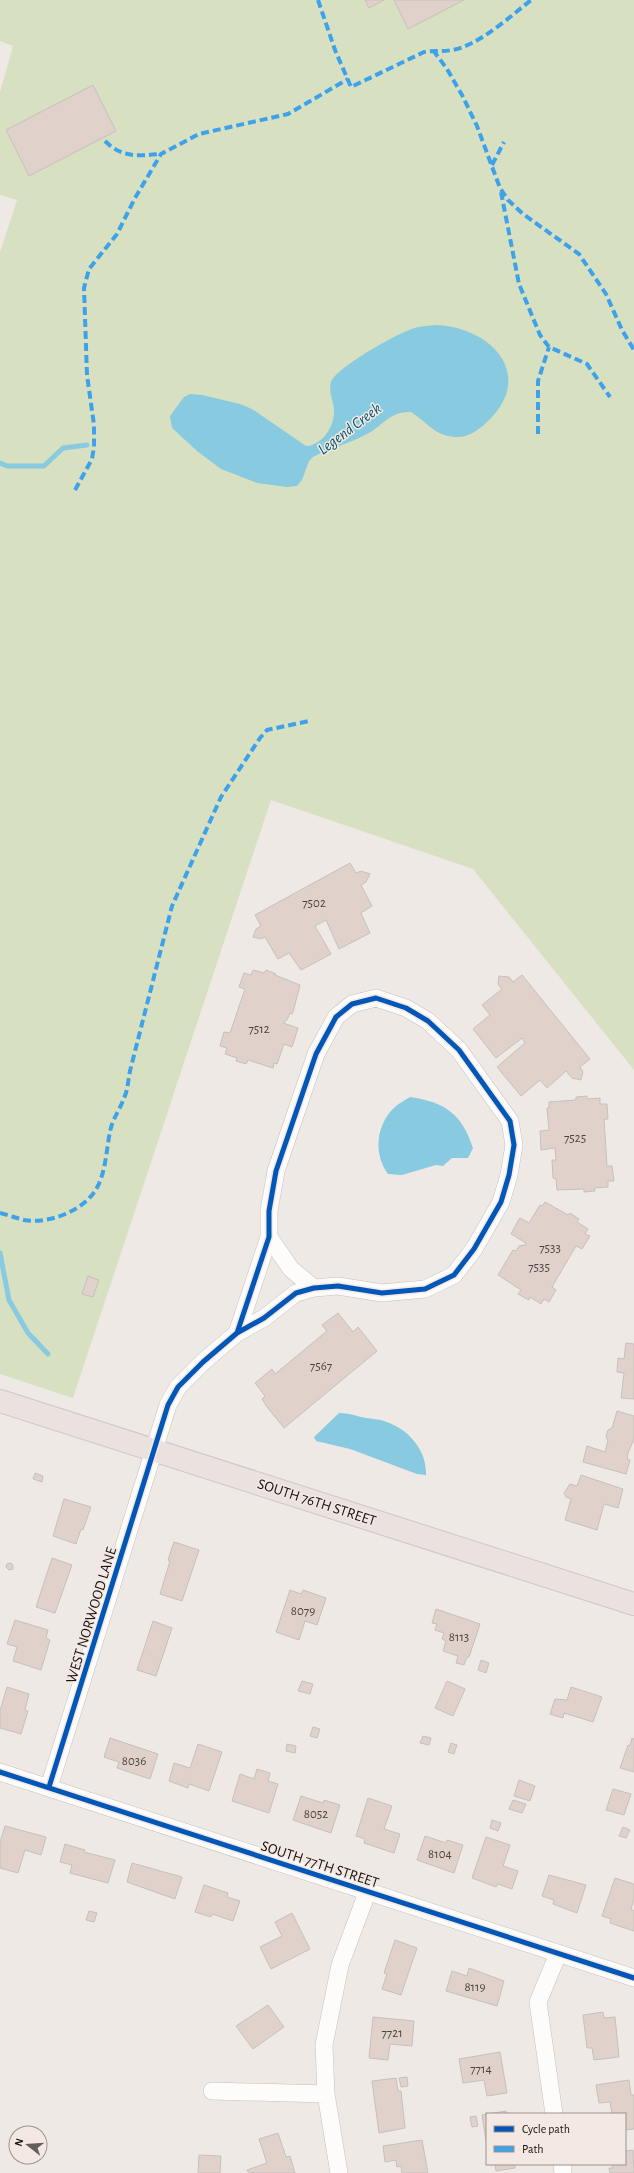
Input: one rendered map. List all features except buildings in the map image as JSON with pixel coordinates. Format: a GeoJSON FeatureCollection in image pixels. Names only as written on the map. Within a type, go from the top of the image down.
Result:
{"type":"FeatureCollection","features":[{"type":"Feature","properties":{"kind":"main road","name":"SOUTH 76TH STREET"},"geometry":{"type":"LineString","coordinates":[[0,1401],[634,1604]]}},
{"type":"Feature","properties":{"kind":"street","name":"WEST NORWOOD LANE"},"geometry":{"type":"LineString","coordinates":[[49,1787],[173,1393],[203,1362],[237,1333],[264,1318],[296,1293],[314,1288],[338,1286],[382,1293],[425,1289],[454,1275],[474,1249],[501,1202],[509,1175],[514,1145],[510,1121],[458,1050],[428,1021],[406,1008],[376,998],[352,1004],[336,1017],[316,1054],[276,1171],[269,1212],[269,1237],[237,1333]]}},
{"type":"Feature","properties":{"kind":"street"},"geometry":{"type":"LineString","coordinates":[[269,1237],[291,1269],[314,1288]]}},
{"type":"Feature","properties":{"kind":"street","name":"SOUTH 77TH STREET"},"geometry":{"type":"LineString","coordinates":[[0,1772],[367,1893],[634,1978]]}},
{"type":"Feature","properties":{"kind":"street"},"geometry":{"type":"LineString","coordinates":[[339,2173],[326,2094],[324,2045],[340,1965],[367,1893]]}},
{"type":"Feature","properties":{"kind":"street"},"geometry":{"type":"LineString","coordinates":[[554,2113],[538,2002],[558,1954]]}},
{"type":"Feature","properties":{"kind":"street"},"geometry":{"type":"LineString","coordinates":[[212,2091],[326,2094]]}},
{"type":"Feature","properties":{"kind":"green space"},"geometry":{"type":"Polygon","coordinates":[[[0,0],[634,0],[634,1070],[473,869],[271,800],[73,1398],[0,1374],[0,252],[17,200],[0,195],[0,92],[13,46],[0,41],[0,0]]]}},
{"type":"Feature","properties":{"kind":"water"},"geometry":{"type":"Polygon","coordinates":[[[436,325],[456,328],[474,334],[489,344],[501,357],[507,371],[508,387],[501,404],[487,422],[478,430],[470,434],[462,437],[451,437],[433,429],[411,412],[396,414],[365,435],[313,457],[309,461],[302,480],[297,486],[287,487],[257,483],[221,469],[197,451],[172,428],[170,416],[184,397],[190,394],[202,395],[240,404],[252,409],[306,446],[312,445],[327,434],[332,422],[334,409],[330,385],[335,376],[366,353],[401,333],[422,326],[436,325]]]}},
{"type":"Feature","properties":{"kind":"water"},"geometry":{"type":"Polygon","coordinates":[[[410,1097],[433,1102],[442,1106],[457,1118],[469,1136],[473,1148],[468,1158],[452,1158],[443,1166],[436,1165],[402,1175],[388,1174],[380,1157],[380,1130],[389,1114],[410,1097]]]}},
{"type":"Feature","properties":{"kind":"water"},"geometry":{"type":"Polygon","coordinates":[[[339,1413],[382,1420],[392,1424],[408,1434],[419,1448],[423,1457],[426,1475],[417,1474],[350,1449],[316,1441],[314,1437],[339,1413]]]}},
{"type":"Feature","properties":{"kind":"waterway","name":"Legend Creek"},"geometry":{"type":"LineString","coordinates":[[0,463],[7,466],[44,466],[63,448],[87,445]]}},
{"type":"Feature","properties":{"kind":"waterway"},"geometry":{"type":"LineString","coordinates":[[0,1253],[9,1300],[28,1333],[48,1354]]}},
{"type":"Feature","properties":{"kind":"marked path"},"geometry":{"type":"LineString","coordinates":[[318,0],[335,50],[351,87],[424,52],[452,50],[472,43],[494,30],[531,0]]}},
{"type":"Feature","properties":{"kind":"marked path"},"geometry":{"type":"LineString","coordinates":[[433,50],[447,69],[462,95],[477,126],[500,188],[508,200],[523,214],[579,254],[606,294],[622,330],[634,350]]}},
{"type":"Feature","properties":{"kind":"marked path"},"geometry":{"type":"LineString","coordinates":[[75,490],[92,459],[94,447],[94,425],[87,375],[84,288],[89,269],[117,234],[135,198],[161,154],[199,134],[288,114],[348,79]]}},
{"type":"Feature","properties":{"kind":"marked path"},"geometry":{"type":"LineString","coordinates":[[105,141],[111,147],[131,155],[161,154]]}},
{"type":"Feature","properties":{"kind":"marked path"},"geometry":{"type":"LineString","coordinates":[[492,165],[504,142]]}},
{"type":"Feature","properties":{"kind":"marked path"},"geometry":{"type":"LineString","coordinates":[[501,192],[519,284],[540,335],[549,347],[587,364],[610,397]]}},
{"type":"Feature","properties":{"kind":"marked path"},"geometry":{"type":"LineString","coordinates":[[538,434],[538,381],[549,347]]}},
{"type":"Feature","properties":{"kind":"marked path"},"geometry":{"type":"LineString","coordinates":[[0,1213],[33,1221],[53,1218],[63,1215],[81,1205],[95,1191],[104,1170],[111,1127],[126,1092],[172,906],[221,797],[260,738],[267,730],[309,721]]}},
{"type":"Feature","properties":{"kind":"cycle path"},"geometry":{"type":"LineString","coordinates":[[49,1787],[168,1405],[178,1387],[203,1362],[237,1333],[264,1318],[296,1293],[314,1288],[338,1286],[382,1293],[425,1289],[454,1275],[474,1249],[501,1202],[509,1175],[514,1145],[510,1121],[459,1050],[428,1021],[406,1008],[376,998],[352,1004],[336,1017],[316,1054],[276,1171],[269,1211],[269,1237],[237,1333]]}},
{"type":"Feature","properties":{"kind":"cycle path"},"geometry":{"type":"LineString","coordinates":[[0,1772],[634,1978]]}}]}
